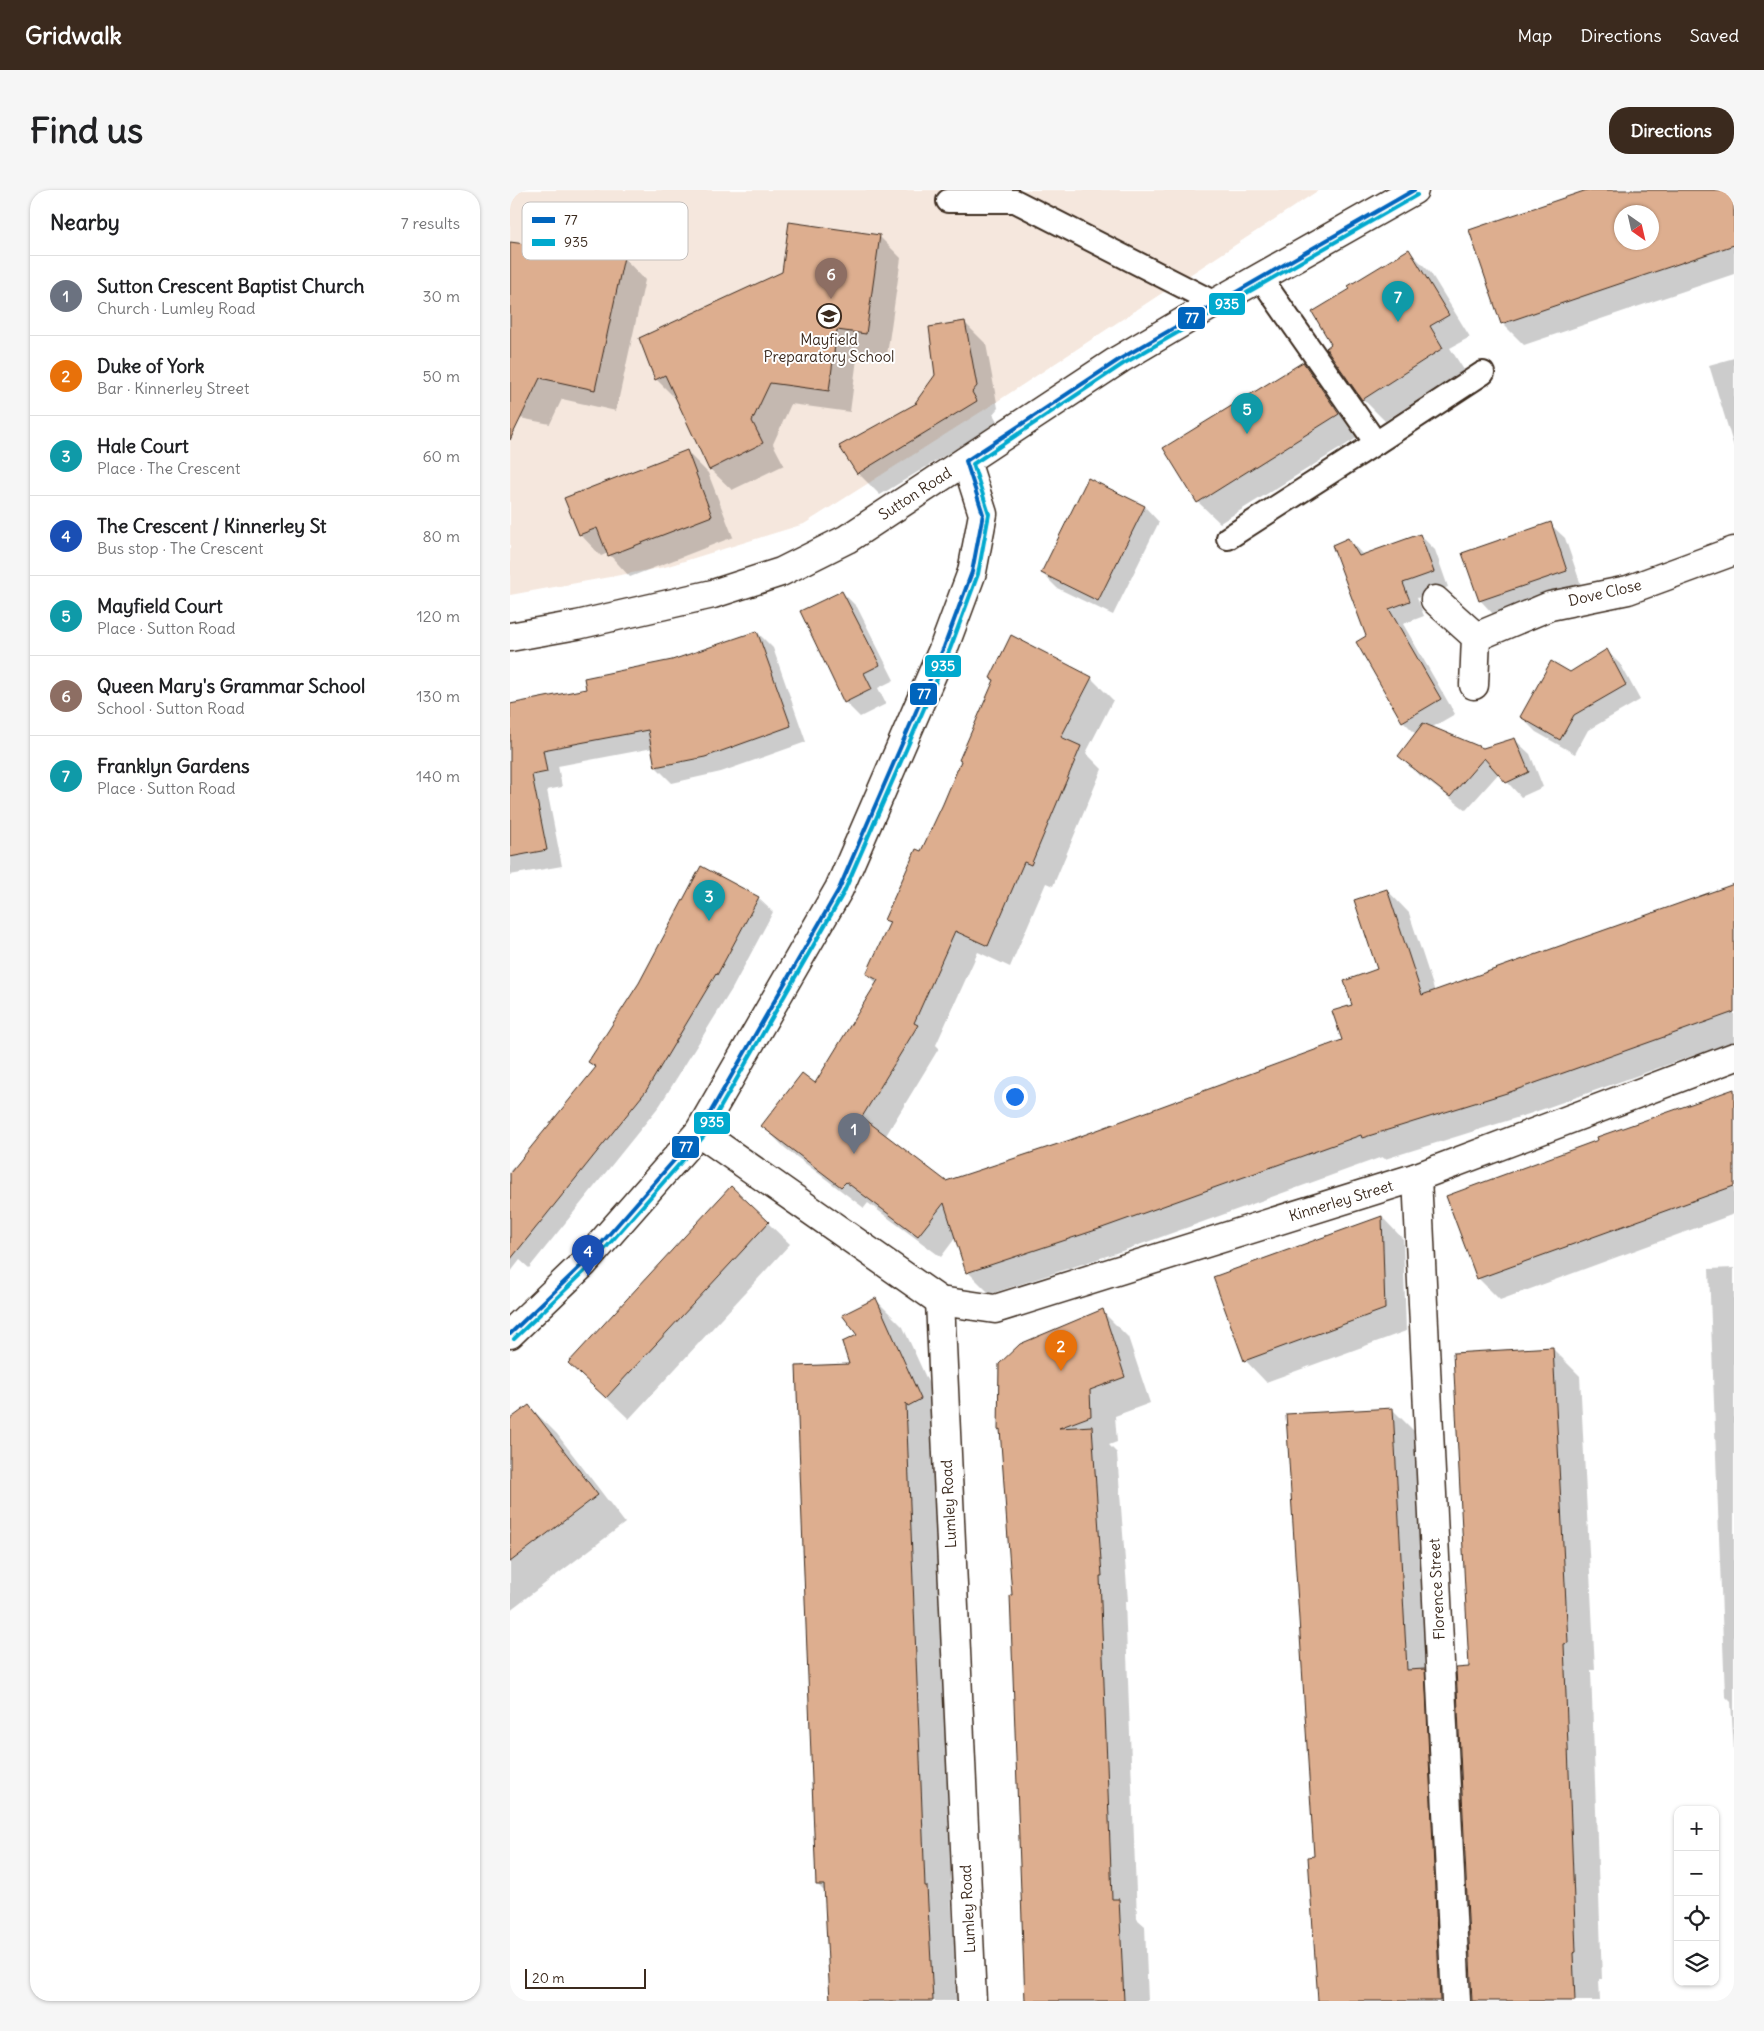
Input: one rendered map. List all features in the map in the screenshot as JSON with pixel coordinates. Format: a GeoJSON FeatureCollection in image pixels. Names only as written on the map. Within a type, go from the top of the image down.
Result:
{"type":"FeatureCollection","features":[{"type":"Feature","properties":{"kind":"street","name":"Sutton Road"},"geometry":{"type":"LineString","coordinates":[[510,637],[577,625],[713,594],[781,572],[847,539],[1120,360],[1215,303],[1414,190]]}},
{"type":"Feature","properties":{"kind":"street"},"geometry":{"type":"LineString","coordinates":[[510,1334],[584,1263],[698,1132],[839,889],[944,647],[972,572],[983,514],[966,461]]}},
{"type":"Feature","properties":{"kind":"street","name":"Dove Close"},"geometry":{"type":"LineString","coordinates":[[1476,637],[1550,606],[1628,590],[1734,551]]}},
{"type":"Feature","properties":{"kind":"street"},"geometry":{"type":"LineString","coordinates":[[1435,600],[1476,637],[1474,685]]}},
{"type":"Feature","properties":{"kind":"street","name":"Kinnerley Street"},"geometry":{"type":"LineString","coordinates":[[940,1301],[995,1309],[1418,1177],[1734,1057]]}},
{"type":"Feature","properties":{"kind":"street"},"geometry":{"type":"LineString","coordinates":[[698,1132],[940,1301]]}},
{"type":"Feature","properties":{"kind":"street","name":"Florence Street"},"geometry":{"type":"LineString","coordinates":[[1418,1177],[1456,2001]]}},
{"type":"Feature","properties":{"kind":"street","name":"Lumley Road"},"geometry":{"type":"LineString","coordinates":[[940,1301],[972,2001]]}},
{"type":"Feature","properties":{"kind":"lane"},"geometry":{"type":"LineString","coordinates":[[948,201],[1015,201],[1215,303]]}},
{"type":"Feature","properties":{"kind":"lane"},"geometry":{"type":"LineString","coordinates":[[1260,277],[1376,443]]}},
{"type":"Feature","properties":{"kind":"lane"},"geometry":{"type":"LineString","coordinates":[[1228,538],[1483,373]]}},
{"type":"Feature","properties":{"kind":"shaded area"},"geometry":{"type":"Polygon","coordinates":[[[510,190],[1319,190],[987,408],[804,524],[665,567],[510,595],[510,190]]]}},
{"type":"Feature","properties":{"kind":"building"},"geometry":{"type":"Polygon","coordinates":[[[1587,190],[1734,190],[1734,245],[1501,324],[1469,230],[1587,190]]]}},
{"type":"Feature","properties":{"kind":"building"},"geometry":{"type":"Polygon","coordinates":[[[789,222],[880,235],[866,334],[837,330],[829,391],[770,383],[752,421],[763,443],[709,470],[665,375],[655,380],[639,338],[782,272],[789,222]]]}},
{"type":"Feature","properties":{"kind":"building"},"geometry":{"type":"Polygon","coordinates":[[[510,242],[522,244],[522,260],[623,260],[595,390],[540,378],[510,440],[510,242]]]}},
{"type":"Feature","properties":{"kind":"building"},"geometry":{"type":"Polygon","coordinates":[[[1409,249],[1449,315],[1430,326],[1443,348],[1362,400],[1326,348],[1331,344],[1312,312],[1350,289],[1348,286],[1409,249]]]}},
{"type":"Feature","properties":{"kind":"building"},"geometry":{"type":"Polygon","coordinates":[[[965,321],[977,386],[972,392],[977,401],[857,474],[839,446],[917,403],[915,403],[935,375],[929,327],[965,321]]]}},
{"type":"Feature","properties":{"kind":"building"},"geometry":{"type":"Polygon","coordinates":[[[1303,362],[1339,414],[1197,503],[1163,448],[1303,362]]]}},
{"type":"Feature","properties":{"kind":"building"},"geometry":{"type":"Polygon","coordinates":[[[687,450],[712,516],[608,556],[597,528],[579,535],[564,498],[687,450]]]}},
{"type":"Feature","properties":{"kind":"building"},"geometry":{"type":"Polygon","coordinates":[[[1088,478],[1145,506],[1098,601],[1041,573],[1088,478]]]}},
{"type":"Feature","properties":{"kind":"building"},"geometry":{"type":"Polygon","coordinates":[[[1551,522],[1567,571],[1479,601],[1462,553],[1551,522]]]}},
{"type":"Feature","properties":{"kind":"building"},"geometry":{"type":"Polygon","coordinates":[[[1420,534],[1434,572],[1403,583],[1410,601],[1389,609],[1441,699],[1402,722],[1356,642],[1366,636],[1332,545],[1348,538],[1359,556],[1420,534]]]}},
{"type":"Feature","properties":{"kind":"building"},"geometry":{"type":"Polygon","coordinates":[[[842,591],[880,665],[864,673],[872,689],[844,703],[800,611],[842,591]]]}},
{"type":"Feature","properties":{"kind":"building"},"geometry":{"type":"Polygon","coordinates":[[[757,631],[791,726],[705,757],[655,767],[648,730],[543,750],[547,772],[532,775],[547,850],[510,857],[510,704],[586,689],[584,678],[672,660],[757,631]]]}},
{"type":"Feature","properties":{"kind":"building"},"geometry":{"type":"Polygon","coordinates":[[[1011,635],[1092,677],[1061,737],[1081,746],[1031,865],[1024,862],[988,946],[955,931],[914,1023],[918,1025],[862,1117],[946,1181],[1070,1140],[1342,1040],[1332,1011],[1352,1005],[1344,981],[1377,969],[1354,900],[1387,889],[1422,995],[1734,884],[1734,1012],[1510,1092],[1362,1138],[1361,1135],[1102,1228],[966,1273],[944,1203],[918,1236],[846,1182],[841,1187],[761,1126],[802,1073],[815,1083],[878,980],[866,974],[890,922],[884,920],[916,849],[921,851],[943,804],[961,761],[959,760],[994,680],[990,678],[1011,635]]]}},
{"type":"Feature","properties":{"kind":"building"},"geometry":{"type":"Polygon","coordinates":[[[1607,649],[1626,685],[1574,715],[1560,740],[1520,717],[1551,661],[1570,672],[1607,649]]]}},
{"type":"Feature","properties":{"kind":"building"},"geometry":{"type":"Polygon","coordinates":[[[1423,723],[1483,748],[1515,738],[1529,772],[1506,783],[1484,758],[1450,797],[1398,756],[1423,723]]]}},
{"type":"Feature","properties":{"kind":"building"},"geometry":{"type":"Polygon","coordinates":[[[701,866],[759,897],[717,975],[646,1091],[510,1260],[510,1173],[596,1067],[588,1062],[639,983],[701,866]]]}},
{"type":"Feature","properties":{"kind":"building"},"geometry":{"type":"Polygon","coordinates":[[[1734,1089],[1734,1186],[1477,1279],[1446,1196],[1598,1140],[1597,1137],[1734,1089]]]}},
{"type":"Feature","properties":{"kind":"building"},"geometry":{"type":"Polygon","coordinates":[[[731,1186],[769,1222],[606,1398],[568,1363],[731,1186]]]}},
{"type":"Feature","properties":{"kind":"building"},"geometry":{"type":"Polygon","coordinates":[[[1382,1216],[1385,1309],[1244,1361],[1213,1277],[1382,1216]]]}},
{"type":"Feature","properties":{"kind":"building"},"geometry":{"type":"Polygon","coordinates":[[[876,1298],[921,1399],[908,1406],[906,1403],[925,1886],[927,1886],[933,2001],[830,2001],[824,1885],[816,1885],[796,1366],[849,1364],[842,1342],[857,1335],[842,1315],[876,1298]]]}},
{"type":"Feature","properties":{"kind":"building"},"geometry":{"type":"Polygon","coordinates":[[[1103,1309],[1125,1377],[1090,1390],[1091,1416],[1059,1428],[1092,1426],[1102,1576],[1100,1576],[1112,1899],[1119,1899],[1124,2001],[1025,2001],[1010,1595],[1012,1595],[1000,1429],[998,1430],[999,1364],[1020,1344],[1103,1309]]]}},
{"type":"Feature","properties":{"kind":"building"},"geometry":{"type":"Polygon","coordinates":[[[1553,1347],[1568,1643],[1564,1644],[1576,1952],[1573,1953],[1575,2001],[1472,2001],[1456,1668],[1469,1667],[1453,1353],[1553,1347]]]}},
{"type":"Feature","properties":{"kind":"building"},"geometry":{"type":"Polygon","coordinates":[[[529,1405],[598,1495],[510,1562],[510,1419],[529,1405]]]}},
{"type":"Feature","properties":{"kind":"building"},"geometry":{"type":"Polygon","coordinates":[[[1393,1408],[1407,1670],[1425,1669],[1440,2001],[1318,2001],[1308,1857],[1314,1856],[1286,1414],[1393,1408]]]}},
{"type":"Feature","properties":{"kind":"transit line","name":"77"},"geometry":{"type":"LineString","coordinates":[[510,1334],[584,1263],[699,1132],[839,889],[944,647],[972,572],[983,514],[966,461],[1120,359],[1414,190]]}},
{"type":"Feature","properties":{"kind":"transit line","name":"935"},"geometry":{"type":"LineString","coordinates":[[514,1339],[589,1267],[704,1136],[844,892],[950,649],[978,574],[989,514],[973,464],[1123,364],[1417,195]]}},
{"type":"Feature","properties":{"kind":"place","name":"Queen Mary's Grammar School"},"geometry":{"type":"Point","coordinates":[831,299]}},
{"type":"Feature","properties":{"kind":"place","name":"Mayfield Preparatory School"},"geometry":{"type":"Point","coordinates":[829,316]}},
{"type":"Feature","properties":{"kind":"place","name":"Franklyn Gardens"},"geometry":{"type":"Point","coordinates":[1398,322]}},
{"type":"Feature","properties":{"kind":"place","name":"Mayfield Court"},"geometry":{"type":"Point","coordinates":[1247,434]}},
{"type":"Feature","properties":{"kind":"place","name":"Hale Court"},"geometry":{"type":"Point","coordinates":[709,921]}},
{"type":"Feature","properties":{"kind":"place","name":"Sutton Crescent Baptist Church"},"geometry":{"type":"Point","coordinates":[854,1154]}},
{"type":"Feature","properties":{"kind":"place","name":"The Crescent / Kinnerley St"},"geometry":{"type":"Point","coordinates":[588,1276]}},
{"type":"Feature","properties":{"kind":"place","name":"Duke of York"},"geometry":{"type":"Point","coordinates":[1061,1371]}}]}
